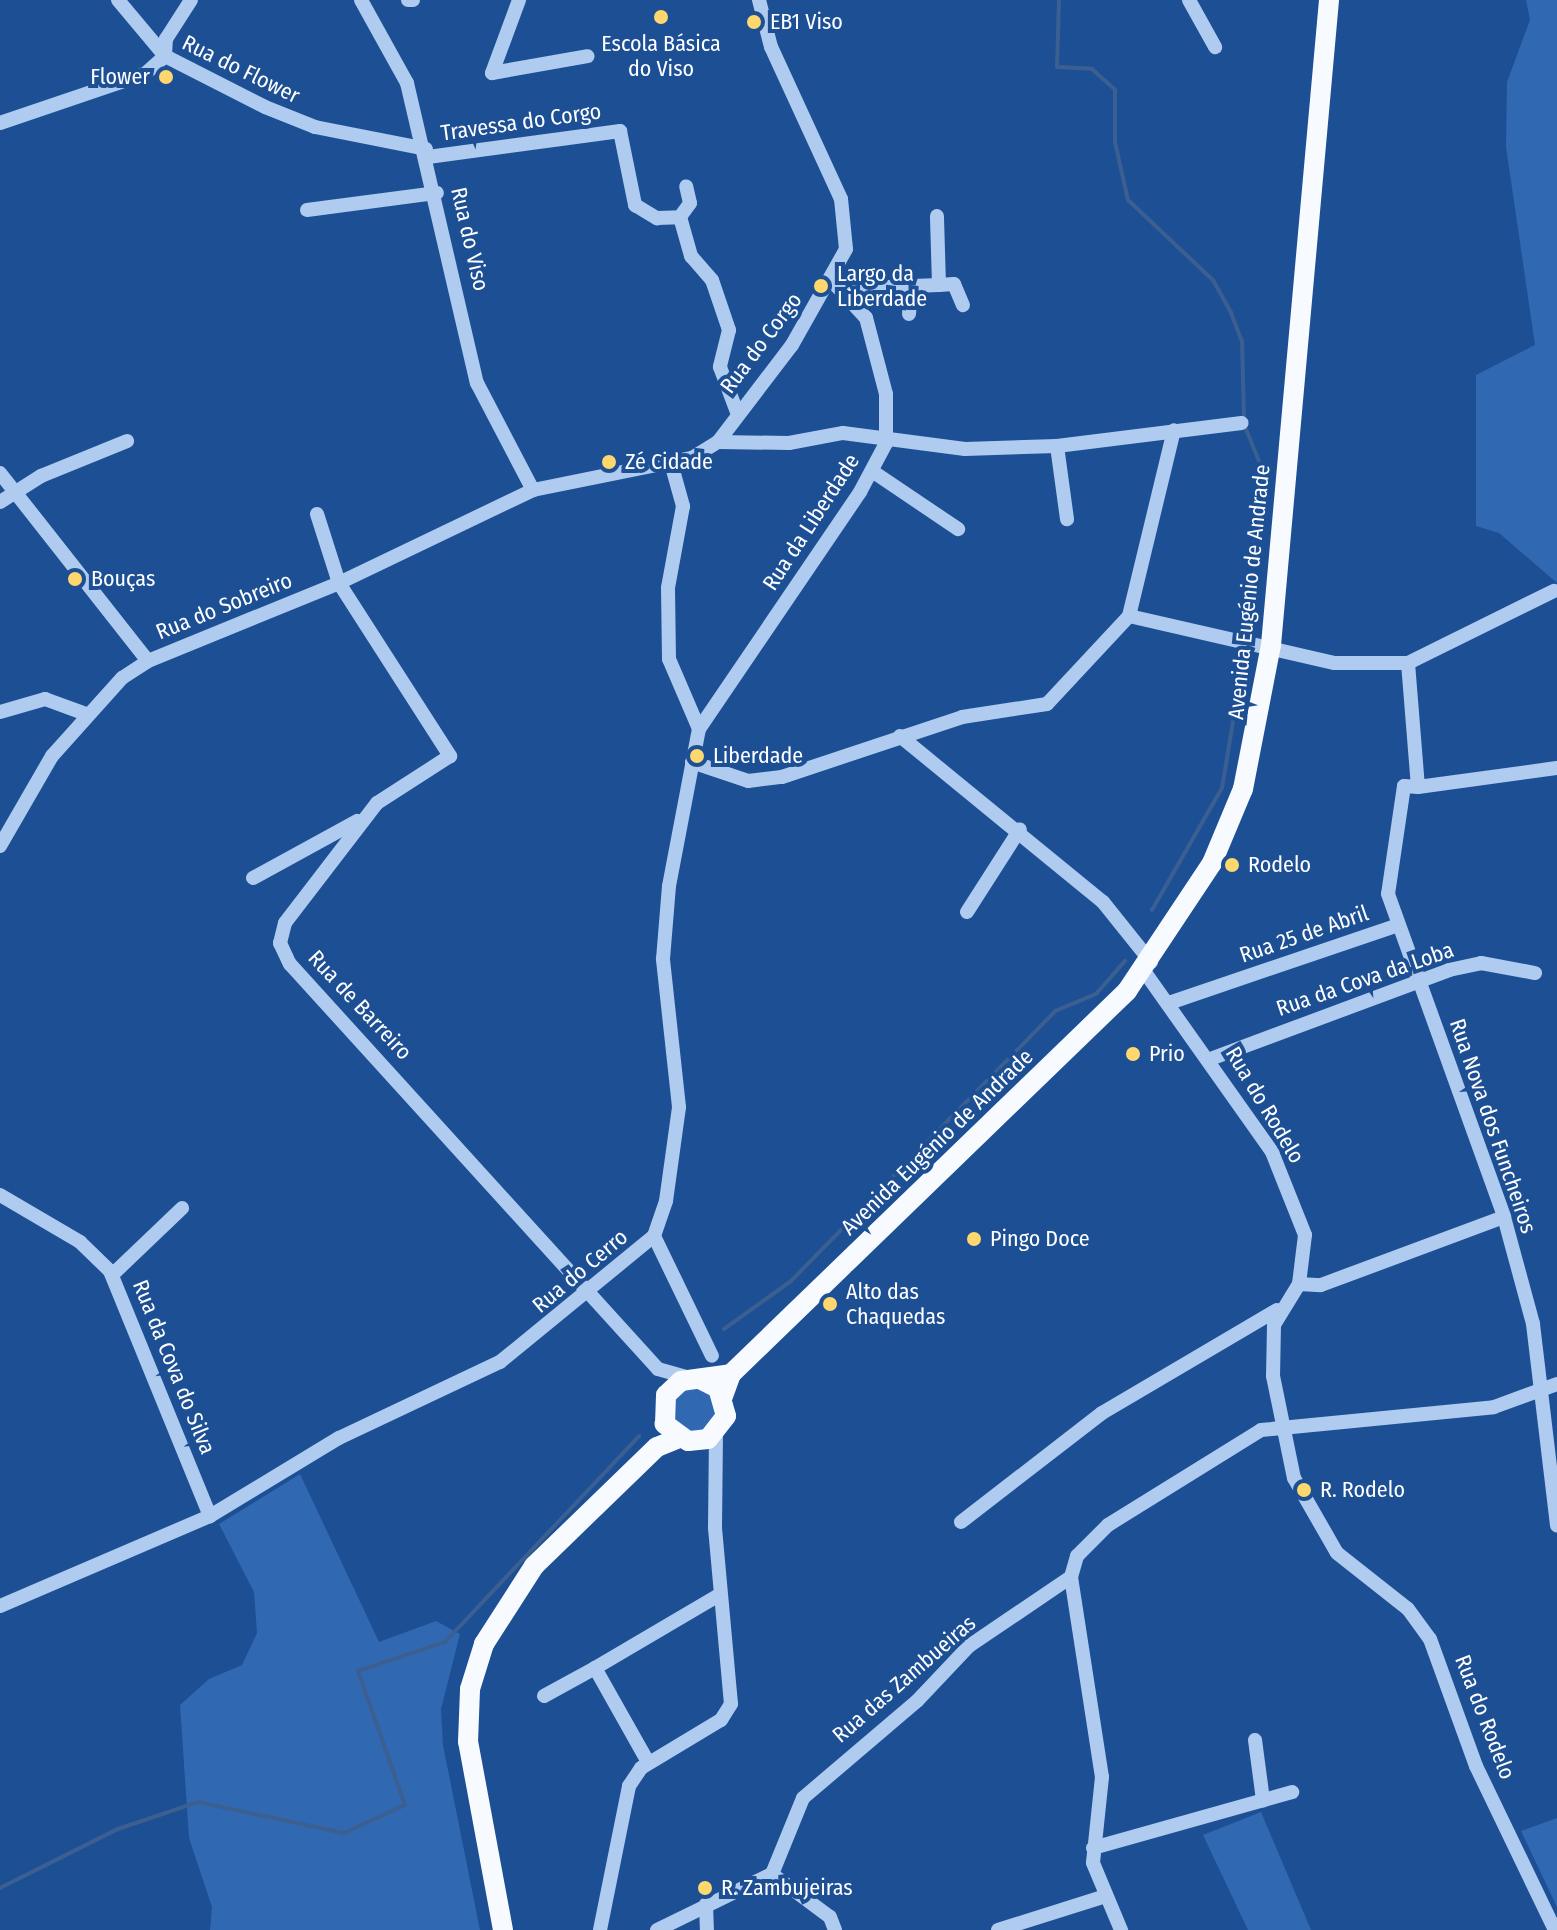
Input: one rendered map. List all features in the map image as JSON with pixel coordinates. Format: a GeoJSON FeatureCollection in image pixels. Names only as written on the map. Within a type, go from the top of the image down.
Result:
{"type":"FeatureCollection","features":[{"type":"Feature","properties":{"kind":"main road","name":"Avenida Eugénio de Andrade"},"geometry":{"type":"LineString","coordinates":[[684,1428],[726,1416],[723,1396],[731,1374],[1148,966],[1212,863],[1243,789],[1271,645],[1329,0]]}},
{"type":"Feature","properties":{"kind":"main road"},"geometry":{"type":"LineString","coordinates":[[503,1930],[468,1742],[470,1689],[484,1644],[534,1566],[657,1447],[684,1428],[672,1387],[695,1378],[731,1374]]}},
{"type":"Feature","properties":{"kind":"main road"},"geometry":{"type":"LineString","coordinates":[[695,1378],[723,1396]]}},
{"type":"Feature","properties":{"kind":"street"},"geometry":{"type":"LineString","coordinates":[[118,0],[165,56]]}},
{"type":"Feature","properties":{"kind":"street"},"geometry":{"type":"LineString","coordinates":[[165,56],[166,39],[191,0]]}},
{"type":"Feature","properties":{"kind":"street","name":"Rua do Viso"},"geometry":{"type":"LineString","coordinates":[[361,0],[407,83],[437,193],[477,383],[533,490]]}},
{"type":"Feature","properties":{"kind":"street"},"geometry":{"type":"LineString","coordinates":[[519,0],[492,73],[588,56]]}},
{"type":"Feature","properties":{"kind":"street","name":"Rua do Corgo"},"geometry":{"type":"LineString","coordinates":[[718,442],[832,281],[846,249],[841,199],[771,47],[759,0]]}},
{"type":"Feature","properties":{"kind":"street"},"geometry":{"type":"LineString","coordinates":[[1189,0],[1215,47]]}},
{"type":"Feature","properties":{"kind":"street","name":"Rua do Flower"},"geometry":{"type":"LineString","coordinates":[[0,123],[145,74],[165,56],[315,127],[427,153]]}},
{"type":"Feature","properties":{"kind":"street","name":"Travessa do Corgo"},"geometry":{"type":"LineString","coordinates":[[427,153],[620,131],[635,205],[657,218],[680,217]]}},
{"type":"Feature","properties":{"kind":"street"},"geometry":{"type":"LineString","coordinates":[[686,186],[690,203],[680,217],[691,256],[712,280],[729,330],[720,367],[737,412]]}},
{"type":"Feature","properties":{"kind":"street"},"geometry":{"type":"LineString","coordinates":[[307,210],[437,193]]}},
{"type":"Feature","properties":{"kind":"street"},"geometry":{"type":"LineString","coordinates":[[937,216],[939,285]]}},
{"type":"Feature","properties":{"kind":"street"},"geometry":{"type":"LineString","coordinates":[[832,281],[846,296],[859,288],[911,291],[954,284],[963,305]]}},
{"type":"Feature","properties":{"kind":"street"},"geometry":{"type":"LineString","coordinates":[[909,314],[911,291]]}},
{"type":"Feature","properties":{"kind":"street","name":"Rua da Liberdade"},"geometry":{"type":"LineString","coordinates":[[699,729],[872,471],[886,443],[886,394],[866,318],[846,296]]}},
{"type":"Feature","properties":{"kind":"street"},"geometry":{"type":"LineString","coordinates":[[533,490],[671,463],[718,442],[789,443],[843,433],[886,443],[1057,446],[1242,423]]}},
{"type":"Feature","properties":{"kind":"street"},"geometry":{"type":"LineString","coordinates":[[692,762],[737,779],[771,778],[962,717],[1047,704],[1129,616],[1174,430]]}},
{"type":"Feature","properties":{"kind":"street"},"geometry":{"type":"LineString","coordinates":[[0,502],[127,441]]}},
{"type":"Feature","properties":{"kind":"street"},"geometry":{"type":"LineString","coordinates":[[1057,446],[1067,519]]}},
{"type":"Feature","properties":{"kind":"street"},"geometry":{"type":"LineString","coordinates":[[671,463],[683,506],[668,588],[669,659],[699,729]]}},
{"type":"Feature","properties":{"kind":"street"},"geometry":{"type":"LineString","coordinates":[[872,471],[958,529]]}},
{"type":"Feature","properties":{"kind":"street"},"geometry":{"type":"LineString","coordinates":[[0,473],[148,661]]}},
{"type":"Feature","properties":{"kind":"street","name":"Rua do Sobreiro"},"geometry":{"type":"LineString","coordinates":[[0,846],[52,756],[86,714],[148,661],[339,583],[533,490]]}},
{"type":"Feature","properties":{"kind":"street"},"geometry":{"type":"LineString","coordinates":[[317,514],[339,583]]}},
{"type":"Feature","properties":{"kind":"street","name":"Rua de Barreiro"},"geometry":{"type":"LineString","coordinates":[[339,583],[450,756],[365,818],[285,923],[280,943],[290,964],[443,1124],[588,1295],[658,1369]]}},
{"type":"Feature","properties":{"kind":"street"},"geometry":{"type":"LineString","coordinates":[[1129,616],[1271,645],[1335,663],[1408,663],[1554,591]]}},
{"type":"Feature","properties":{"kind":"street"},"geometry":{"type":"LineString","coordinates":[[1408,663],[1418,787]]}},
{"type":"Feature","properties":{"kind":"street"},"geometry":{"type":"LineString","coordinates":[[0,712],[45,699],[86,714]]}},
{"type":"Feature","properties":{"kind":"street","name":"Rua do Cerro"},"geometry":{"type":"LineString","coordinates":[[0,1606],[210,1516],[339,1438],[500,1362],[588,1295],[654,1236],[666,1201],[679,1107],[663,959],[699,729]]}},
{"type":"Feature","properties":{"kind":"street","name":"Rua do Rodelo"},"geometry":{"type":"LineString","coordinates":[[900,736],[1020,829],[1103,902],[1148,966],[1169,1003],[1213,1058],[1295,1205],[1307,1258],[1299,1284]]}},
{"type":"Feature","properties":{"kind":"street"},"geometry":{"type":"LineString","coordinates":[[1398,925],[1386,866],[1404,786],[1418,787],[1557,768]]}},
{"type":"Feature","properties":{"kind":"street"},"geometry":{"type":"LineString","coordinates":[[253,878],[365,818]]}},
{"type":"Feature","properties":{"kind":"street"},"geometry":{"type":"LineString","coordinates":[[967,912],[1020,829]]}},
{"type":"Feature","properties":{"kind":"street","name":"Rua 25 de Abril"},"geometry":{"type":"LineString","coordinates":[[1169,1003],[1398,925],[1417,980]]}},
{"type":"Feature","properties":{"kind":"street","name":"Rua da Cova da Loba"},"geometry":{"type":"LineString","coordinates":[[1213,1058],[1417,980],[1481,963],[1535,973]]}},
{"type":"Feature","properties":{"kind":"street","name":"Rua Nova dos Funcheiros"},"geometry":{"type":"LineString","coordinates":[[1417,980],[1504,1217],[1533,1324],[1540,1391],[1551,1450],[1557,1526]]}},
{"type":"Feature","properties":{"kind":"street","name":"Rua da Cova do Silva"},"geometry":{"type":"LineString","coordinates":[[0,1195],[80,1242],[112,1275],[210,1516]]}},
{"type":"Feature","properties":{"kind":"street"},"geometry":{"type":"LineString","coordinates":[[112,1275],[182,1208]]}},
{"type":"Feature","properties":{"kind":"street"},"geometry":{"type":"LineString","coordinates":[[961,1522],[1102,1413],[1277,1310],[1299,1284],[1321,1285],[1504,1217]]}},
{"type":"Feature","properties":{"kind":"street"},"geometry":{"type":"LineString","coordinates":[[654,1236],[712,1356]]}},
{"type":"Feature","properties":{"kind":"street","name":"Rua do Rodelo"},"geometry":{"type":"LineString","coordinates":[[1277,1310],[1273,1376],[1313,1522],[1337,1553],[1408,1609],[1430,1639],[1476,1766],[1506,1822],[1555,1930]]}},
{"type":"Feature","properties":{"kind":"street"},"geometry":{"type":"LineString","coordinates":[[658,1369],[695,1378]]}},
{"type":"Feature","properties":{"kind":"street"},"geometry":{"type":"LineString","coordinates":[[600,1930],[629,1786],[648,1762],[721,1720],[731,1704],[719,1595],[719,1462],[684,1428],[658,1369]]}},
{"type":"Feature","properties":{"kind":"street","name":"Rua das Zambueiras"},"geometry":{"type":"LineString","coordinates":[[772,1874],[803,1798],[917,1701],[969,1646],[1071,1577],[1077,1556],[1108,1525],[1261,1430],[1284,1425],[1494,1407],[1557,1384]]}},
{"type":"Feature","properties":{"kind":"street"},"geometry":{"type":"LineString","coordinates":[[1071,1577],[1102,1777],[1093,1848],[1106,1896],[1121,1930]]}},
{"type":"Feature","properties":{"kind":"street"},"geometry":{"type":"LineString","coordinates":[[544,1696],[719,1595]]}},
{"type":"Feature","properties":{"kind":"street"},"geometry":{"type":"LineString","coordinates":[[595,1668],[648,1762]]}},
{"type":"Feature","properties":{"kind":"street"},"geometry":{"type":"LineString","coordinates":[[1255,1740],[1263,1800]]}},
{"type":"Feature","properties":{"kind":"street"},"geometry":{"type":"LineString","coordinates":[[1093,1848],[1292,1792]]}},
{"type":"Feature","properties":{"kind":"street"},"geometry":{"type":"LineString","coordinates":[[657,1930],[772,1874],[830,1917],[835,1930]]}},
{"type":"Feature","properties":{"kind":"street"},"geometry":{"type":"LineString","coordinates":[[998,1930],[1038,1924],[1106,1896]]}},
{"type":"Feature","properties":{"kind":"street"},"geometry":{"type":"LineString","coordinates":[[706,1904],[707,1930]]}},
{"type":"Feature","properties":{"kind":"shaded area"},"geometry":{"type":"Polygon","coordinates":[[[1526,0],[1557,0],[1557,583],[1499,533],[1476,526],[1476,375],[1535,345],[1506,147],[1507,82],[1530,20],[1526,0]]]}},
{"type":"Feature","properties":{"kind":"shaded area"},"geometry":{"type":"Polygon","coordinates":[[[695,1388],[710,1395],[717,1410],[710,1425],[695,1432],[680,1425],[673,1410],[680,1395],[695,1388]]]}},
{"type":"Feature","properties":{"kind":"shaded area"},"geometry":{"type":"Polygon","coordinates":[[[300,1474],[379,1642],[436,1621],[460,1634],[441,1709],[443,1745],[480,1930],[210,1930],[212,1907],[189,1838],[180,1705],[209,1679],[242,1665],[257,1633],[254,1592],[219,1524],[300,1474]]]}},
{"type":"Feature","properties":{"kind":"shaded area"},"geometry":{"type":"Polygon","coordinates":[[[1261,1812],[1311,1930],[1248,1930],[1203,1835],[1261,1812]]]}},
{"type":"Feature","properties":{"kind":"shaded area"},"geometry":{"type":"Polygon","coordinates":[[[1557,1818],[1557,1907],[1521,1831],[1557,1818]]]}},
{"type":"Feature","properties":{"kind":"waterway"},"geometry":{"type":"LineString","coordinates":[[1059,0],[1057,67],[1092,69],[1115,90],[1115,142],[1128,200],[1213,280],[1231,313],[1242,341],[1244,416]]}},
{"type":"Feature","properties":{"kind":"waterway"},"geometry":{"type":"LineString","coordinates":[[1246,429],[1260,464],[1249,607]]}},
{"type":"Feature","properties":{"kind":"waterway"},"geometry":{"type":"LineString","coordinates":[[1152,910],[1222,788],[1243,661]]}},
{"type":"Feature","properties":{"kind":"waterway"},"geometry":{"type":"LineString","coordinates":[[724,1329],[791,1281],[1055,1011],[1096,994],[1125,961]]}},
{"type":"Feature","properties":{"kind":"waterway"},"geometry":{"type":"LineString","coordinates":[[0,1888],[118,1829],[198,1802],[344,1833],[405,1805],[358,1671],[445,1642],[639,1436]]}},
{"type":"Feature","properties":{"kind":"place","name":"Escola Básica do Viso"},"geometry":{"type":"Point","coordinates":[661,17]}},
{"type":"Feature","properties":{"kind":"place","name":"EB1 Viso"},"geometry":{"type":"Point","coordinates":[754,22]}},
{"type":"Feature","properties":{"kind":"place","name":"Flower"},"geometry":{"type":"Point","coordinates":[166,77]}},
{"type":"Feature","properties":{"kind":"place","name":"Largo da Liberdade"},"geometry":{"type":"Point","coordinates":[821,286]}},
{"type":"Feature","properties":{"kind":"place","name":"Zé Cidade"},"geometry":{"type":"Point","coordinates":[609,462]}},
{"type":"Feature","properties":{"kind":"place","name":"Bouças"},"geometry":{"type":"Point","coordinates":[75,579]}},
{"type":"Feature","properties":{"kind":"place","name":"Liberdade"},"geometry":{"type":"Point","coordinates":[697,756]}},
{"type":"Feature","properties":{"kind":"place","name":"Rodelo"},"geometry":{"type":"Point","coordinates":[1232,865]}},
{"type":"Feature","properties":{"kind":"place","name":"Prio"},"geometry":{"type":"Point","coordinates":[1133,1054]}},
{"type":"Feature","properties":{"kind":"place","name":"Pingo Doce"},"geometry":{"type":"Point","coordinates":[974,1239]}},
{"type":"Feature","properties":{"kind":"place","name":"Alto das Chaquedas"},"geometry":{"type":"Point","coordinates":[830,1304]}},
{"type":"Feature","properties":{"kind":"place","name":"R. Rodelo"},"geometry":{"type":"Point","coordinates":[1304,1490]}},
{"type":"Feature","properties":{"kind":"place","name":"R. Zambujeiras"},"geometry":{"type":"Point","coordinates":[705,1888]}}]}
